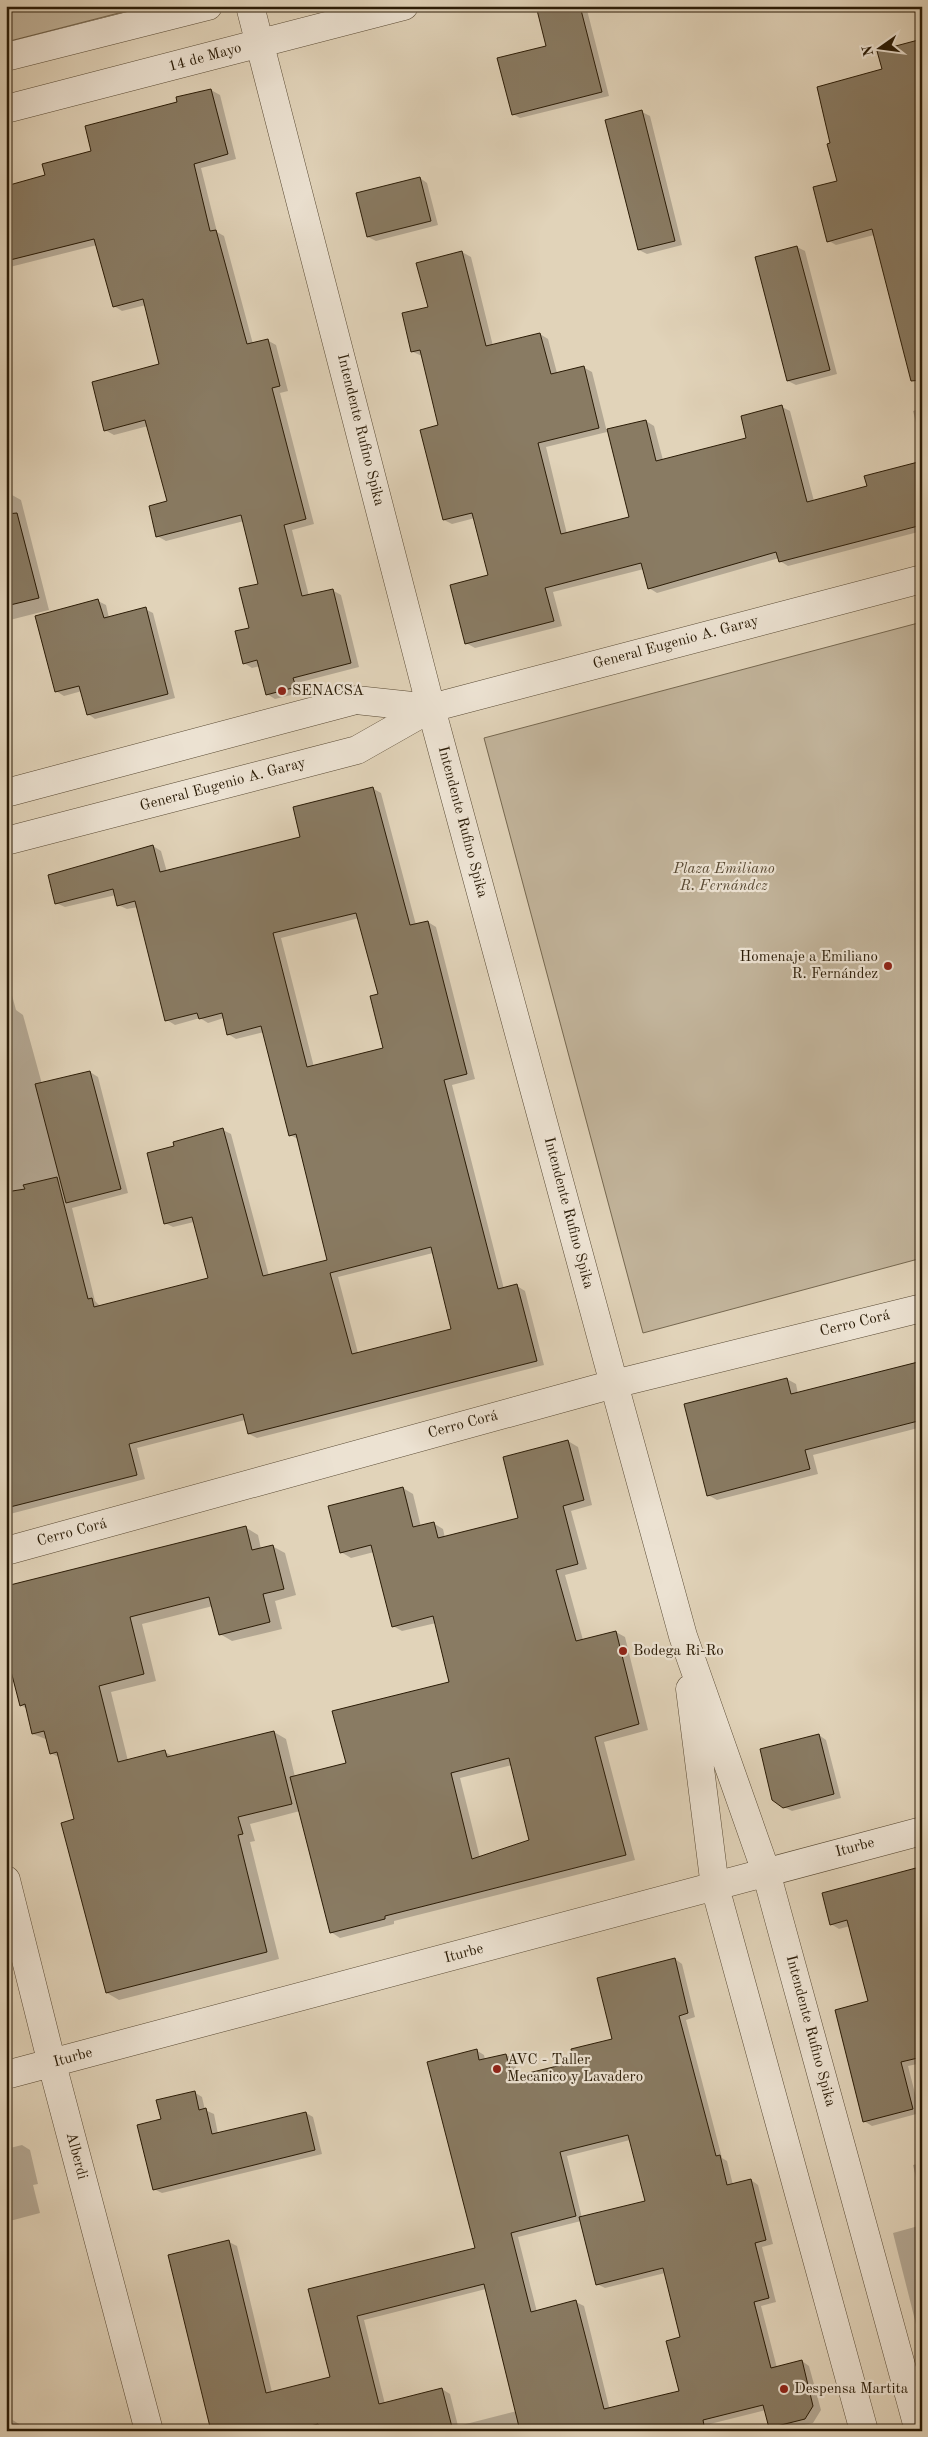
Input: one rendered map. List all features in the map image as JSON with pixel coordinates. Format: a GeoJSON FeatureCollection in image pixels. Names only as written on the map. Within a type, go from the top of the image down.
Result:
{"type":"FeatureCollection","features":[{"type":"Feature","properties":{"kind":"street"},"geometry":{"type":"LineString","coordinates":[[6,58],[208,6]]}},
{"type":"Feature","properties":{"kind":"street","name":"Intendente Rufino Spika"},"geometry":{"type":"LineString","coordinates":[[250,6],[431,708],[683,1636],[766,1872],[920,2431]]}},
{"type":"Feature","properties":{"kind":"street","name":"14 de Mayo"},"geometry":{"type":"LineString","coordinates":[[6,109],[404,6]]}},
{"type":"Feature","properties":{"kind":"street","name":"General Eugenio A. Garay"},"geometry":{"type":"LineString","coordinates":[[6,841],[357,750],[431,708],[922,579]]}},
{"type":"Feature","properties":{"kind":"street","name":"General Eugenio A. Garay"},"geometry":{"type":"LineString","coordinates":[[6,794],[356,700],[431,708]]}},
{"type":"Feature","properties":{"kind":"street","name":"Cerro Corá"},"geometry":{"type":"LineString","coordinates":[[6,1551],[614,1384],[922,1308]]}},
{"type":"Feature","properties":{"kind":"street","name":"Intendente Rufino Spika"},"geometry":{"type":"LineString","coordinates":[[683,1636],[715,1887],[864,2431]]}},
{"type":"Feature","properties":{"kind":"street","name":"Iturbe"},"geometry":{"type":"LineString","coordinates":[[6,2075],[715,1887],[922,1830]]}},
{"type":"Feature","properties":{"kind":"street","name":"Alberdi"},"geometry":{"type":"LineString","coordinates":[[6,1880],[52,2064],[149,2431]]}},
{"type":"Feature","properties":{"kind":"green space"},"geometry":{"type":"Polygon","coordinates":[[[6,6],[146,6],[6,42],[6,6]]]}},
{"type":"Feature","properties":{"kind":"green space","name":"Plaza Emiliano R. Fernández"},"geometry":{"type":"Polygon","coordinates":[[[922,622],[922,1258],[643,1333],[484,738],[922,622]]]}},
{"type":"Feature","properties":{"kind":"building"},"geometry":{"type":"Polygon","coordinates":[[[536,6],[580,6],[602,92],[512,115],[497,58],[546,46],[536,6]]]}},
{"type":"Feature","properties":{"kind":"building"},"geometry":{"type":"Polygon","coordinates":[[[922,39],[922,380],[911,381],[872,229],[827,242],[813,187],[837,181],[827,144],[830,143],[817,87],[882,69],[877,51],[922,39]]]}},
{"type":"Feature","properties":{"kind":"building"},"geometry":{"type":"Polygon","coordinates":[[[211,89],[228,154],[194,164],[210,231],[216,230],[247,344],[268,339],[280,386],[272,388],[306,519],[284,525],[302,596],[333,589],[351,663],[293,678],[296,687],[266,695],[257,660],[243,664],[235,631],[249,628],[239,588],[258,584],[241,515],[156,537],[149,506],[167,501],[145,420],[104,431],[92,382],[159,364],[143,299],[113,307],[94,239],[6,261],[6,186],[45,175],[42,164],[91,151],[85,126],[177,102],[176,97],[211,89]]]}},
{"type":"Feature","properties":{"kind":"building"},"geometry":{"type":"Polygon","coordinates":[[[642,110],[675,241],[638,250],[605,120],[642,110]]]}},
{"type":"Feature","properties":{"kind":"building"},"geometry":{"type":"Polygon","coordinates":[[[420,177],[431,221],[367,237],[356,193],[420,177]]]}},
{"type":"Feature","properties":{"kind":"building"},"geometry":{"type":"Polygon","coordinates":[[[797,246],[830,370],[787,381],[755,257],[797,246]]]}},
{"type":"Feature","properties":{"kind":"building"},"geometry":{"type":"Polygon","coordinates":[[[462,251],[486,346],[540,333],[551,374],[584,366],[599,428],[538,443],[561,534],[629,517],[607,429],[646,420],[656,461],[746,438],[741,416],[782,405],[807,502],[867,486],[864,476],[922,461],[922,525],[779,562],[776,552],[648,589],[641,563],[545,588],[554,621],[465,644],[450,585],[488,575],[472,513],[443,520],[420,430],[438,425],[420,350],[411,352],[402,313],[428,307],[416,263],[462,251]]]}},
{"type":"Feature","properties":{"kind":"building"},"geometry":{"type":"Polygon","coordinates":[[[17,513],[39,598],[6,606],[6,514],[17,513]]]}},
{"type":"Feature","properties":{"kind":"building"},"geometry":{"type":"Polygon","coordinates":[[[98,599],[104,618],[146,607],[168,694],[87,715],[79,686],[55,692],[35,616],[98,599]]]}},
{"type":"Feature","properties":{"kind":"building"},"geometry":{"type":"Polygon","coordinates":[[[373,787],[410,925],[428,921],[467,1074],[444,1080],[498,1289],[517,1284],[537,1361],[248,1434],[243,1414],[129,1444],[137,1475],[6,1508],[6,1192],[25,1189],[23,1185],[57,1177],[88,1299],[92,1298],[94,1307],[208,1278],[192,1217],[164,1224],[147,1153],[174,1146],[173,1142],[223,1128],[263,1276],[327,1260],[296,1134],[289,1136],[261,1026],[227,1035],[222,1013],[199,1019],[197,1013],[165,1021],[135,901],[117,906],[113,889],[55,904],[48,875],[153,845],[160,872],[300,837],[293,807],[373,787]],[[356,913],[273,933],[307,1067],[383,1048],[370,996],[378,994],[356,913]],[[431,1247],[330,1273],[352,1354],[451,1329],[431,1247]]]}},
{"type":"Feature","properties":{"kind":"building"},"geometry":{"type":"Polygon","coordinates":[[[90,1071],[121,1189],[66,1203],[35,1084],[90,1071]]]}},
{"type":"Feature","properties":{"kind":"building"},"geometry":{"type":"Polygon","coordinates":[[[922,1361],[922,1420],[805,1450],[810,1469],[707,1496],[684,1404],[787,1378],[791,1394],[922,1361]]]}},
{"type":"Feature","properties":{"kind":"building"},"geometry":{"type":"Polygon","coordinates":[[[568,1440],[584,1500],[563,1506],[578,1564],[556,1570],[576,1641],[616,1631],[639,1724],[595,1737],[626,1855],[385,1916],[385,1919],[330,1933],[290,1777],[346,1763],[332,1711],[449,1682],[433,1616],[392,1627],[371,1545],[340,1553],[328,1506],[403,1487],[413,1527],[434,1522],[438,1538],[518,1518],[503,1457],[568,1440]],[[509,1758],[451,1773],[472,1859],[529,1840],[509,1758]]]}},
{"type":"Feature","properties":{"kind":"building"},"geometry":{"type":"Polygon","coordinates":[[[246,1526],[252,1550],[273,1545],[284,1589],[263,1594],[270,1622],[219,1635],[209,1597],[130,1617],[144,1674],[99,1686],[118,1762],[165,1750],[167,1757],[274,1731],[292,1804],[238,1817],[243,1834],[238,1835],[267,1952],[106,1993],[61,1823],[74,1819],[57,1752],[50,1754],[44,1731],[32,1734],[25,1704],[20,1706],[6,1652],[6,1586],[246,1526]]]}},
{"type":"Feature","properties":{"kind":"building"},"geometry":{"type":"Polygon","coordinates":[[[819,1734],[834,1794],[783,1808],[772,1800],[760,1749],[819,1734]]]}},
{"type":"Feature","properties":{"kind":"building"},"geometry":{"type":"Polygon","coordinates":[[[916,1868],[922,1889],[922,2057],[901,2062],[913,2109],[863,2122],[835,2010],[868,2001],[847,1920],[830,1925],[822,1893],[916,1868]]]}},
{"type":"Feature","properties":{"kind":"building"},"geometry":{"type":"Polygon","coordinates":[[[675,1958],[688,2013],[679,2016],[716,2156],[720,2155],[727,2185],[751,2179],[766,2240],[755,2243],[769,2298],[754,2302],[771,2368],[802,2360],[813,2406],[805,2419],[769,2428],[763,2405],[703,2420],[705,2431],[520,2431],[484,2284],[357,2316],[379,2404],[442,2388],[453,2431],[319,2431],[318,2424],[291,2431],[211,2431],[168,2255],[229,2240],[266,2393],[330,2377],[308,2289],[475,2248],[427,2062],[477,2049],[479,2060],[506,2054],[512,2077],[574,2062],[571,2049],[612,2039],[597,1978],[675,1958]],[[628,2135],[560,2152],[576,2216],[511,2233],[531,2312],[576,2300],[604,2409],[679,2391],[666,2341],[680,2337],[663,2268],[596,2285],[579,2217],[645,2201],[628,2135]]]}},
{"type":"Feature","properties":{"kind":"building"},"geometry":{"type":"Polygon","coordinates":[[[195,2091],[199,2110],[206,2108],[212,2134],[306,2112],[315,2150],[153,2190],[137,2125],[161,2119],[156,2100],[195,2091]]]}},
{"type":"Feature","properties":{"kind":"place","name":"SENACSA"},"geometry":{"type":"Point","coordinates":[282,691]}},
{"type":"Feature","properties":{"kind":"place","name":"Homenaje a Emiliano R. Fernández"},"geometry":{"type":"Point","coordinates":[888,966]}},
{"type":"Feature","properties":{"kind":"place","name":"Bodega Ri-Ro"},"geometry":{"type":"Point","coordinates":[623,1651]}},
{"type":"Feature","properties":{"kind":"place","name":"AVC - Taller Mecanico y Lavadero"},"geometry":{"type":"Point","coordinates":[497,2069]}},
{"type":"Feature","properties":{"kind":"place","name":"Despensa Martita"},"geometry":{"type":"Point","coordinates":[784,2389]}}]}
